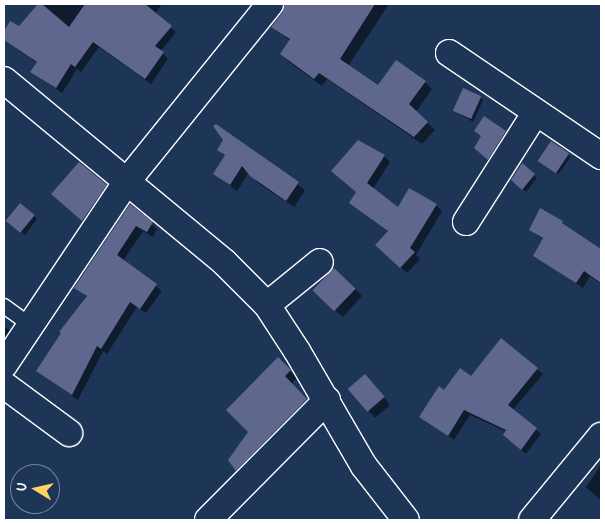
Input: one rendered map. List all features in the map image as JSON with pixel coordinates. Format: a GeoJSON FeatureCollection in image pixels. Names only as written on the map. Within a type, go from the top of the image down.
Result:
{"type":"FeatureCollection","features":[{"type":"Feature","properties":{"kind":"street"},"geometry":{"type":"LineString","coordinates":[[4,365],[128,180],[270,4]]}},
{"type":"Feature","properties":{"kind":"street"},"geometry":{"type":"LineString","coordinates":[[449,53],[601,156]]}},
{"type":"Feature","properties":{"kind":"street"},"geometry":{"type":"LineString","coordinates":[[4,80],[128,180],[224,262],[266,305],[327,400],[364,466],[406,520]]}},
{"type":"Feature","properties":{"kind":"street"},"geometry":{"type":"LineString","coordinates":[[466,222],[536,112]]}},
{"type":"Feature","properties":{"kind":"street"},"geometry":{"type":"LineString","coordinates":[[266,305],[320,262]]}},
{"type":"Feature","properties":{"kind":"street"},"geometry":{"type":"LineString","coordinates":[[4,384],[70,433]]}},
{"type":"Feature","properties":{"kind":"street"},"geometry":{"type":"LineString","coordinates":[[208,520],[327,400]]}},
{"type":"Feature","properties":{"kind":"street"},"geometry":{"type":"LineString","coordinates":[[532,520],[601,436]]}},
{"type":"Feature","properties":{"kind":"lane"},"geometry":{"type":"LineString","coordinates":[[4,306],[30,325]]}},
{"type":"Feature","properties":{"kind":"building"},"geometry":{"type":"Polygon","coordinates":[[[38,4],[42,4],[69,27],[85,4],[145,4],[172,26],[155,46],[164,52],[145,79],[93,42],[75,67],[71,64],[56,88],[30,72],[37,62],[4,40],[4,31],[10,21],[19,26],[38,4]]]}},
{"type":"Feature","properties":{"kind":"building"},"geometry":{"type":"Polygon","coordinates":[[[285,4],[375,4],[340,59],[378,85],[396,60],[426,81],[409,104],[428,122],[414,137],[319,73],[314,79],[280,54],[290,39],[271,27],[282,13],[285,4]]]}},
{"type":"Feature","properties":{"kind":"building"},"geometry":{"type":"Polygon","coordinates":[[[463,88],[481,96],[471,119],[453,111],[463,88]]]}},
{"type":"Feature","properties":{"kind":"building"},"geometry":{"type":"Polygon","coordinates":[[[484,116],[506,131],[488,160],[474,148],[481,136],[474,131],[484,116]]]}},
{"type":"Feature","properties":{"kind":"building"},"geometry":{"type":"Polygon","coordinates":[[[216,124],[299,182],[286,201],[250,176],[242,166],[230,185],[213,174],[225,155],[217,150],[223,140],[213,126],[216,124]]]}},
{"type":"Feature","properties":{"kind":"building"},"geometry":{"type":"Polygon","coordinates":[[[358,140],[385,155],[367,183],[398,207],[409,188],[437,204],[410,248],[415,252],[400,268],[375,245],[388,231],[349,203],[356,192],[331,171],[358,140]]]}},
{"type":"Feature","properties":{"kind":"building"},"geometry":{"type":"Polygon","coordinates":[[[551,141],[569,153],[556,173],[538,161],[551,141]]]}},
{"type":"Feature","properties":{"kind":"building"},"geometry":{"type":"Polygon","coordinates":[[[79,162],[107,185],[82,221],[51,194],[79,162]]]}},
{"type":"Feature","properties":{"kind":"building"},"geometry":{"type":"Polygon","coordinates":[[[522,163],[535,174],[522,190],[511,180],[522,163]]]}},
{"type":"Feature","properties":{"kind":"building"},"geometry":{"type":"Polygon","coordinates":[[[20,203],[35,215],[20,233],[6,221],[20,203]]]}},
{"type":"Feature","properties":{"kind":"building"},"geometry":{"type":"Polygon","coordinates":[[[130,204],[153,222],[147,232],[136,226],[117,255],[157,284],[140,309],[130,302],[101,349],[97,346],[72,395],[36,371],[61,333],[59,332],[87,296],[74,288],[130,204]]]}},
{"type":"Feature","properties":{"kind":"building"},"geometry":{"type":"Polygon","coordinates":[[[540,208],[563,221],[562,223],[601,249],[601,283],[584,271],[576,283],[533,256],[543,238],[529,230],[540,208]]]}},
{"type":"Feature","properties":{"kind":"building"},"geometry":{"type":"Polygon","coordinates":[[[334,268],[356,289],[334,311],[312,290],[334,268]]]}},
{"type":"Feature","properties":{"kind":"building"},"geometry":{"type":"Polygon","coordinates":[[[501,338],[538,368],[508,405],[537,428],[521,450],[503,435],[506,430],[464,410],[448,436],[419,417],[439,386],[444,390],[460,368],[471,376],[501,338]]]}},
{"type":"Feature","properties":{"kind":"building"},"geometry":{"type":"Polygon","coordinates":[[[278,357],[291,370],[285,376],[307,399],[236,471],[228,460],[248,432],[226,410],[278,357]]]}},
{"type":"Feature","properties":{"kind":"building"},"geometry":{"type":"Polygon","coordinates":[[[365,374],[385,397],[367,412],[348,389],[365,374]]]}}]}
